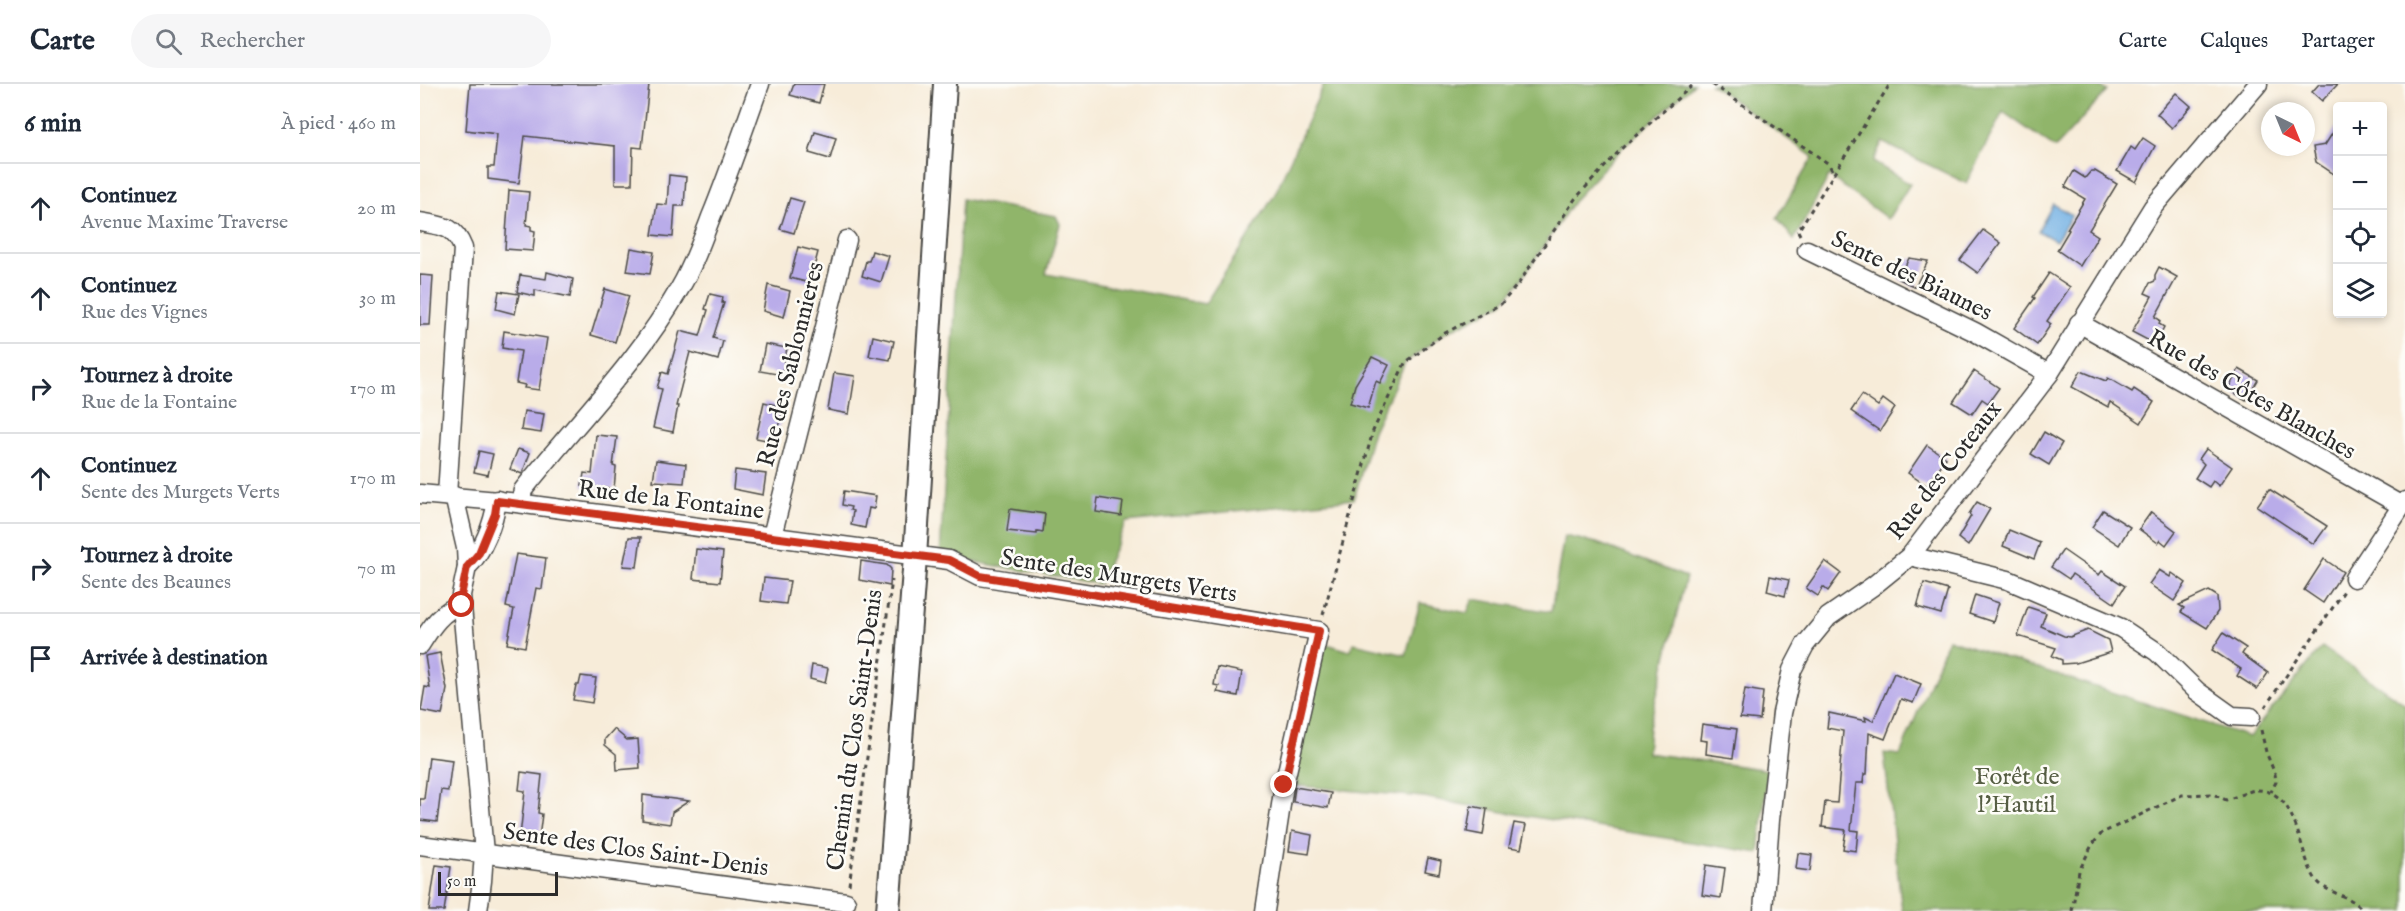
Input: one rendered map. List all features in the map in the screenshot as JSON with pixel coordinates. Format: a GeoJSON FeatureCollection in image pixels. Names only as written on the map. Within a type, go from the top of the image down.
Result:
{"type":"FeatureCollection","features":[{"type":"Feature","properties":{"kind":"main road"},"geometry":{"type":"LineString","coordinates":[[888,911],[906,555],[945,84]]}},
{"type":"Feature","properties":{"kind":"street"},"geometry":{"type":"LineString","coordinates":[[520,503],[524,490],[613,385],[654,330],[681,286],[713,213],[760,84]]}},
{"type":"Feature","properties":{"kind":"street","name":"Rue des Coteaux"},"geometry":{"type":"LineString","coordinates":[[1763,911],[1782,713],[1792,670],[1805,645],[1828,617],[1873,586],[1910,556],[2049,374],[2153,207],[2258,84]]}},
{"type":"Feature","properties":{"kind":"street"},"geometry":{"type":"LineString","coordinates":[[420,222],[452,230],[458,236],[463,248],[450,495],[466,548],[467,567],[461,596],[484,853],[483,881],[478,911]]}},
{"type":"Feature","properties":{"kind":"street","name":"Rue des Sablonnieres"},"geometry":{"type":"LineString","coordinates":[[772,536],[847,240]]}},
{"type":"Feature","properties":{"kind":"street","name":"Sente des Biaunes"},"geometry":{"type":"LineString","coordinates":[[1807,250],[1976,332],[2049,374]]}},
{"type":"Feature","properties":{"kind":"street","name":"Rue des Côtes Blanches"},"geometry":{"type":"LineString","coordinates":[[2079,323],[2403,504]]}},
{"type":"Feature","properties":{"kind":"street","name":"Rue de la Fontaine"},"geometry":{"type":"LineString","coordinates":[[420,494],[520,503],[906,555]]}},
{"type":"Feature","properties":{"kind":"street"},"geometry":{"type":"LineString","coordinates":[[467,567],[479,553],[495,514],[497,501]]}},
{"type":"Feature","properties":{"kind":"street"},"geometry":{"type":"LineString","coordinates":[[2354,578],[2403,504]]}},
{"type":"Feature","properties":{"kind":"street","name":"Sente des Murgets Verts"},"geometry":{"type":"LineString","coordinates":[[906,555],[949,560],[980,576],[1319,631]]}},
{"type":"Feature","properties":{"kind":"street"},"geometry":{"type":"LineString","coordinates":[[1910,556],[2008,580],[2121,628],[2157,652],[2197,691],[2232,716],[2255,715]]}},
{"type":"Feature","properties":{"kind":"street"},"geometry":{"type":"LineString","coordinates":[[420,645],[442,616],[455,606],[462,605]]}},
{"type":"Feature","properties":{"kind":"street"},"geometry":{"type":"LineString","coordinates":[[1265,911],[1284,785],[1319,631]]}},
{"type":"Feature","properties":{"kind":"street","name":"Sente des Clos Saint-Denis"},"geometry":{"type":"LineString","coordinates":[[420,845],[846,902]]}},
{"type":"Feature","properties":{"kind":"path"},"geometry":{"type":"LineString","coordinates":[[1319,631],[1373,431],[1405,363],[1445,333],[1501,304],[1519,283],[1575,199],[1623,147],[1694,84]]}},
{"type":"Feature","properties":{"kind":"path"},"geometry":{"type":"LineString","coordinates":[[1712,84],[1829,164],[1834,175]]}},
{"type":"Feature","properties":{"kind":"path"},"geometry":{"type":"LineString","coordinates":[[1834,175],[1890,84]]}},
{"type":"Feature","properties":{"kind":"path","name":"Sente des Biaunes"},"geometry":{"type":"LineString","coordinates":[[1807,250],[1798,231],[1834,175]]}},
{"type":"Feature","properties":{"kind":"path","name":"Chemin du Clos Saint-Denis"},"geometry":{"type":"LineString","coordinates":[[846,902],[886,616],[906,555]]}},
{"type":"Feature","properties":{"kind":"path"},"geometry":{"type":"LineString","coordinates":[[2271,792],[2276,782],[2275,774],[2255,715],[2354,578]]}},
{"type":"Feature","properties":{"kind":"path"},"geometry":{"type":"LineString","coordinates":[[2072,911],[2079,871],[2092,845],[2102,833],[2182,795],[2213,794],[2226,800],[2243,796],[2254,790],[2271,792],[2290,811],[2307,862],[2319,883],[2352,900],[2363,911]]}},
{"type":"Feature","properties":{"kind":"green space"},"geometry":{"type":"Polygon","coordinates":[[[1324,84],[1694,84],[1623,147],[1575,199],[1519,283],[1501,304],[1445,333],[1405,363],[1373,431],[1354,499],[1126,522],[1099,584],[940,556],[962,199],[1056,216],[1060,224],[1046,274],[1205,304],[1274,196],[1324,84]]]}},
{"type":"Feature","properties":{"kind":"green space"},"geometry":{"type":"Polygon","coordinates":[[[1711,84],[2098,84],[2107,91],[2055,148],[2003,112],[1966,183],[1882,142],[1873,162],[1910,184],[1888,219],[1829,176],[1794,240],[1777,218],[1813,157],[1711,84]]]}},
{"type":"Feature","properties":{"kind":"green space"},"geometry":{"type":"Polygon","coordinates":[[[1564,536],[1597,543],[1686,577],[1649,727],[1647,753],[1768,770],[1759,853],[1423,797],[1290,785],[1320,642],[1350,651],[1354,643],[1406,655],[1420,603],[1467,613],[1473,599],[1551,612],[1564,536]]]}},
{"type":"Feature","properties":{"kind":"green space","name":"Forêt de l'Hautil"},"geometry":{"type":"Polygon","coordinates":[[[1948,639],[2249,737],[2322,647],[2405,704],[2405,911],[1902,911],[1884,753],[1900,755],[1948,639]]]}},
{"type":"Feature","properties":{"kind":"water"},"geometry":{"type":"Polygon","coordinates":[[[2053,204],[2072,215],[2056,241],[2038,231],[2053,204]]]}},
{"type":"Feature","properties":{"kind":"building"},"geometry":{"type":"Polygon","coordinates":[[[470,84],[649,84],[642,148],[633,147],[632,184],[615,184],[615,146],[525,136],[519,183],[488,179],[488,167],[494,167],[497,134],[466,130],[470,84]]]}},
{"type":"Feature","properties":{"kind":"building"},"geometry":{"type":"Polygon","coordinates":[[[794,84],[824,84],[819,103],[790,95],[794,84]]]}},
{"type":"Feature","properties":{"kind":"building"},"geometry":{"type":"Polygon","coordinates":[[[2319,84],[2338,84],[2322,101],[2312,92],[2319,84]]]}},
{"type":"Feature","properties":{"kind":"building"},"geometry":{"type":"Polygon","coordinates":[[[2176,93],[2191,106],[2172,128],[2157,114],[2176,93]]]}},
{"type":"Feature","properties":{"kind":"building"},"geometry":{"type":"Polygon","coordinates":[[[815,132],[836,138],[830,159],[809,153],[815,132]]]}},
{"type":"Feature","properties":{"kind":"building"},"geometry":{"type":"Polygon","coordinates":[[[2333,132],[2333,173],[2316,162],[2315,147],[2325,145],[2333,132]]]}},
{"type":"Feature","properties":{"kind":"building"},"geometry":{"type":"Polygon","coordinates":[[[2143,138],[2155,146],[2136,182],[2117,171],[2131,147],[2135,150],[2143,138]]]}},
{"type":"Feature","properties":{"kind":"building"},"geometry":{"type":"Polygon","coordinates":[[[2074,171],[2085,178],[2091,171],[2095,171],[2117,184],[2089,230],[2098,236],[2080,266],[2057,250],[2085,199],[2065,187],[2074,171]]]}},
{"type":"Feature","properties":{"kind":"building"},"geometry":{"type":"Polygon","coordinates":[[[669,175],[686,177],[684,206],[675,206],[673,237],[652,235],[657,204],[667,205],[669,175]]]}},
{"type":"Feature","properties":{"kind":"building"},"geometry":{"type":"Polygon","coordinates":[[[509,190],[529,192],[526,225],[531,226],[531,230],[535,231],[533,251],[505,249],[509,190]]]}},
{"type":"Feature","properties":{"kind":"building"},"geometry":{"type":"Polygon","coordinates":[[[790,198],[804,202],[794,233],[780,229],[790,198]]]}},
{"type":"Feature","properties":{"kind":"building"},"geometry":{"type":"Polygon","coordinates":[[[1983,230],[2001,243],[1978,273],[1960,260],[1983,230]]]}},
{"type":"Feature","properties":{"kind":"building"},"geometry":{"type":"Polygon","coordinates":[[[798,247],[818,252],[810,283],[790,278],[798,247]]]}},
{"type":"Feature","properties":{"kind":"building"},"geometry":{"type":"Polygon","coordinates":[[[631,248],[654,252],[650,274],[627,271],[631,248]]]}},
{"type":"Feature","properties":{"kind":"building"},"geometry":{"type":"Polygon","coordinates":[[[872,251],[889,256],[881,282],[862,276],[866,261],[869,261],[872,251]]]}},
{"type":"Feature","properties":{"kind":"building"},"geometry":{"type":"Polygon","coordinates":[[[1909,258],[1928,261],[1915,287],[1899,279],[1909,258]]]}},
{"type":"Feature","properties":{"kind":"building"},"geometry":{"type":"Polygon","coordinates":[[[2159,267],[2177,277],[2155,317],[2164,327],[2155,344],[2132,332],[2152,296],[2145,293],[2150,283],[2155,281],[2159,267]]]}},
{"type":"Feature","properties":{"kind":"building"},"geometry":{"type":"Polygon","coordinates":[[[547,272],[573,279],[570,297],[535,290],[535,296],[517,292],[520,275],[546,279],[547,272]]]}},
{"type":"Feature","properties":{"kind":"building"},"geometry":{"type":"Polygon","coordinates":[[[2049,273],[2070,287],[2047,321],[2051,324],[2037,345],[2014,328],[2049,273]]]}},
{"type":"Feature","properties":{"kind":"building"},"geometry":{"type":"Polygon","coordinates":[[[420,275],[433,276],[430,325],[420,325],[420,275]]]}},
{"type":"Feature","properties":{"kind":"building"},"geometry":{"type":"Polygon","coordinates":[[[768,285],[790,291],[784,317],[763,311],[768,285]]]}},
{"type":"Feature","properties":{"kind":"building"},"geometry":{"type":"Polygon","coordinates":[[[605,289],[629,296],[615,342],[591,335],[605,289]]]}},
{"type":"Feature","properties":{"kind":"building"},"geometry":{"type":"Polygon","coordinates":[[[499,291],[519,294],[515,314],[496,309],[499,291]]]}},
{"type":"Feature","properties":{"kind":"building"},"geometry":{"type":"Polygon","coordinates":[[[710,294],[723,297],[722,303],[724,303],[713,338],[723,341],[718,360],[690,352],[676,406],[678,406],[673,432],[653,428],[662,389],[657,388],[662,372],[668,374],[680,331],[700,336],[710,294]]]}},
{"type":"Feature","properties":{"kind":"building"},"geometry":{"type":"Polygon","coordinates":[[[504,331],[547,338],[539,390],[524,388],[525,385],[516,383],[521,351],[502,348],[504,331]]]}},
{"type":"Feature","properties":{"kind":"building"},"geometry":{"type":"Polygon","coordinates":[[[873,336],[894,341],[890,360],[869,356],[873,336]]]}},
{"type":"Feature","properties":{"kind":"building"},"geometry":{"type":"Polygon","coordinates":[[[765,344],[787,348],[782,375],[760,371],[765,344]]]}},
{"type":"Feature","properties":{"kind":"building"},"geometry":{"type":"Polygon","coordinates":[[[1372,357],[1389,365],[1380,383],[1376,381],[1368,408],[1350,403],[1355,385],[1372,357]]]}},
{"type":"Feature","properties":{"kind":"building"},"geometry":{"type":"Polygon","coordinates":[[[2239,369],[2258,380],[2246,400],[2228,389],[2239,369]]]}},
{"type":"Feature","properties":{"kind":"building"},"geometry":{"type":"Polygon","coordinates":[[[1974,371],[1999,388],[1988,403],[1982,399],[1972,414],[1953,402],[1974,371]]]}},
{"type":"Feature","properties":{"kind":"building"},"geometry":{"type":"Polygon","coordinates":[[[2081,371],[2106,381],[2108,378],[2132,392],[2134,389],[2154,402],[2141,423],[2110,402],[2108,407],[2072,387],[2081,371]]]}},
{"type":"Feature","properties":{"kind":"building"},"geometry":{"type":"Polygon","coordinates":[[[834,373],[855,376],[849,414],[828,410],[834,373]]]}},
{"type":"Feature","properties":{"kind":"building"},"geometry":{"type":"Polygon","coordinates":[[[1862,395],[1878,406],[1883,399],[1895,408],[1880,431],[1851,411],[1862,395]]]}},
{"type":"Feature","properties":{"kind":"building"},"geometry":{"type":"Polygon","coordinates":[[[764,402],[780,406],[779,412],[782,413],[776,442],[756,438],[764,402]]]}},
{"type":"Feature","properties":{"kind":"building"},"geometry":{"type":"Polygon","coordinates":[[[524,411],[544,414],[541,433],[521,430],[524,411]]]}},
{"type":"Feature","properties":{"kind":"building"},"geometry":{"type":"Polygon","coordinates":[[[2044,432],[2062,443],[2049,465],[2031,454],[2044,432]]]}},
{"type":"Feature","properties":{"kind":"building"},"geometry":{"type":"Polygon","coordinates":[[[596,435],[617,437],[613,466],[616,467],[614,489],[582,486],[584,473],[592,474],[596,435]]]}},
{"type":"Feature","properties":{"kind":"building"},"geometry":{"type":"Polygon","coordinates":[[[1927,445],[1946,458],[1927,486],[1908,473],[1927,445]]]}},
{"type":"Feature","properties":{"kind":"building"},"geometry":{"type":"Polygon","coordinates":[[[518,449],[530,453],[522,474],[510,469],[518,449]]]}},
{"type":"Feature","properties":{"kind":"building"},"geometry":{"type":"Polygon","coordinates":[[[2206,449],[2232,467],[2219,486],[2213,481],[2209,487],[2195,478],[2204,464],[2199,459],[2206,449]]]}},
{"type":"Feature","properties":{"kind":"building"},"geometry":{"type":"Polygon","coordinates":[[[479,451],[493,454],[488,475],[474,472],[479,451]]]}},
{"type":"Feature","properties":{"kind":"building"},"geometry":{"type":"Polygon","coordinates":[[[656,460],[686,464],[684,483],[653,481],[656,460]]]}},
{"type":"Feature","properties":{"kind":"building"},"geometry":{"type":"Polygon","coordinates":[[[735,470],[766,474],[763,495],[733,489],[735,470]]]}},
{"type":"Feature","properties":{"kind":"building"},"geometry":{"type":"Polygon","coordinates":[[[2269,489],[2327,526],[2314,544],[2257,506],[2269,489]]]}},
{"type":"Feature","properties":{"kind":"building"},"geometry":{"type":"Polygon","coordinates":[[[844,491],[876,496],[874,509],[869,508],[865,528],[851,525],[853,511],[850,510],[851,507],[842,505],[844,491]]]}},
{"type":"Feature","properties":{"kind":"building"},"geometry":{"type":"Polygon","coordinates":[[[1098,498],[1123,502],[1121,516],[1096,512],[1098,498]]]}},
{"type":"Feature","properties":{"kind":"building"},"geometry":{"type":"Polygon","coordinates":[[[1977,502],[1990,509],[1968,546],[1958,538],[1977,502]]]}},
{"type":"Feature","properties":{"kind":"building"},"geometry":{"type":"Polygon","coordinates":[[[1010,509],[1045,514],[1043,532],[1037,531],[1037,534],[1007,531],[1010,509]]]}},
{"type":"Feature","properties":{"kind":"building"},"geometry":{"type":"Polygon","coordinates":[[[2103,510],[2130,527],[2119,545],[2092,527],[2103,510]]]}},
{"type":"Feature","properties":{"kind":"building"},"geometry":{"type":"Polygon","coordinates":[[[2151,512],[2176,531],[2166,545],[2160,540],[2158,543],[2139,529],[2151,512]]]}},
{"type":"Feature","properties":{"kind":"building"},"geometry":{"type":"Polygon","coordinates":[[[2009,530],[2040,543],[2034,559],[2003,546],[2009,530]]]}},
{"type":"Feature","properties":{"kind":"building"},"geometry":{"type":"Polygon","coordinates":[[[629,537],[641,537],[637,567],[623,566],[629,537]]]}},
{"type":"Feature","properties":{"kind":"building"},"geometry":{"type":"Polygon","coordinates":[[[696,549],[723,552],[720,582],[693,579],[696,549]]]}},
{"type":"Feature","properties":{"kind":"building"},"geometry":{"type":"Polygon","coordinates":[[[2063,550],[2099,575],[2102,571],[2125,586],[2114,603],[2072,574],[2069,579],[2051,567],[2063,550]]]}},
{"type":"Feature","properties":{"kind":"building"},"geometry":{"type":"Polygon","coordinates":[[[516,554],[546,558],[542,589],[536,588],[525,647],[507,644],[514,609],[506,607],[516,554]]]}},
{"type":"Feature","properties":{"kind":"building"},"geometry":{"type":"Polygon","coordinates":[[[2324,559],[2343,572],[2323,603],[2304,590],[2324,559]]]}},
{"type":"Feature","properties":{"kind":"building"},"geometry":{"type":"Polygon","coordinates":[[[861,561],[887,565],[891,569],[890,586],[859,580],[861,561]]]}},
{"type":"Feature","properties":{"kind":"building"},"geometry":{"type":"Polygon","coordinates":[[[1825,561],[1841,573],[1828,591],[1823,587],[1818,596],[1806,588],[1825,561]]]}},
{"type":"Feature","properties":{"kind":"building"},"geometry":{"type":"Polygon","coordinates":[[[2159,570],[2170,577],[2172,573],[2186,583],[2174,601],[2149,584],[2159,570]]]}},
{"type":"Feature","properties":{"kind":"building"},"geometry":{"type":"Polygon","coordinates":[[[1770,576],[1789,580],[1785,596],[1767,591],[1770,576]]]}},
{"type":"Feature","properties":{"kind":"building"},"geometry":{"type":"Polygon","coordinates":[[[764,578],[790,581],[786,604],[761,601],[764,578]]]}},
{"type":"Feature","properties":{"kind":"building"},"geometry":{"type":"Polygon","coordinates":[[[1924,583],[1948,590],[1941,614],[1917,607],[1924,583]]]}},
{"type":"Feature","properties":{"kind":"building"},"geometry":{"type":"Polygon","coordinates":[[[2209,591],[2217,596],[2218,611],[2207,628],[2181,612],[2184,608],[2179,605],[2209,591]]]}},
{"type":"Feature","properties":{"kind":"building"},"geometry":{"type":"Polygon","coordinates":[[[1975,595],[1999,603],[1993,622],[1969,614],[1975,595]]]}},
{"type":"Feature","properties":{"kind":"building"},"geometry":{"type":"Polygon","coordinates":[[[2028,607],[2046,613],[2041,626],[2070,637],[2088,630],[2108,640],[2111,652],[2076,663],[2062,664],[2062,660],[2052,656],[2056,648],[2018,636],[2028,607]]]}},
{"type":"Feature","properties":{"kind":"building"},"geometry":{"type":"Polygon","coordinates":[[[2223,633],[2246,648],[2242,654],[2268,673],[2257,689],[2237,676],[2241,669],[2212,650],[2223,633]]]}},
{"type":"Feature","properties":{"kind":"building"},"geometry":{"type":"Polygon","coordinates":[[[440,653],[447,689],[442,715],[421,711],[425,687],[430,688],[425,656],[440,653]]]}},
{"type":"Feature","properties":{"kind":"building"},"geometry":{"type":"Polygon","coordinates":[[[812,665],[828,668],[825,683],[810,679],[812,665]]]}},
{"type":"Feature","properties":{"kind":"building"},"geometry":{"type":"Polygon","coordinates":[[[1217,667],[1242,672],[1238,696],[1217,692],[1219,686],[1214,685],[1217,667]]]}},
{"type":"Feature","properties":{"kind":"building"},"geometry":{"type":"Polygon","coordinates":[[[1894,673],[1921,684],[1913,703],[1901,699],[1885,739],[1869,733],[1867,774],[1864,774],[1863,783],[1856,783],[1851,830],[1858,831],[1856,851],[1843,849],[1846,830],[1822,827],[1825,802],[1837,803],[1843,731],[1827,728],[1829,713],[1866,721],[1865,717],[1873,721],[1894,673]]]}},
{"type":"Feature","properties":{"kind":"building"},"geometry":{"type":"Polygon","coordinates":[[[581,676],[596,678],[592,703],[573,700],[576,685],[579,685],[581,676]]]}},
{"type":"Feature","properties":{"kind":"building"},"geometry":{"type":"Polygon","coordinates":[[[1745,689],[1763,692],[1760,720],[1740,718],[1745,689]]]}},
{"type":"Feature","properties":{"kind":"building"},"geometry":{"type":"Polygon","coordinates":[[[1702,724],[1737,729],[1733,758],[1706,754],[1707,741],[1700,740],[1702,724]]]}},
{"type":"Feature","properties":{"kind":"building"},"geometry":{"type":"Polygon","coordinates":[[[614,729],[627,740],[638,739],[640,768],[617,770],[616,754],[605,745],[605,739],[614,729]]]}},
{"type":"Feature","properties":{"kind":"building"},"geometry":{"type":"Polygon","coordinates":[[[429,757],[452,760],[448,791],[441,790],[437,822],[420,820],[420,799],[424,799],[429,757]]]}},
{"type":"Feature","properties":{"kind":"building"},"geometry":{"type":"Polygon","coordinates":[[[521,772],[542,775],[538,813],[542,814],[539,838],[520,836],[525,791],[519,790],[521,772]]]}},
{"type":"Feature","properties":{"kind":"building"},"geometry":{"type":"Polygon","coordinates":[[[1295,787],[1331,793],[1328,808],[1293,802],[1295,787]]]}},
{"type":"Feature","properties":{"kind":"building"},"geometry":{"type":"Polygon","coordinates":[[[643,795],[689,801],[672,812],[670,824],[642,820],[643,795]]]}},
{"type":"Feature","properties":{"kind":"building"},"geometry":{"type":"Polygon","coordinates":[[[1471,806],[1487,809],[1483,835],[1467,832],[1471,806]]]}},
{"type":"Feature","properties":{"kind":"building"},"geometry":{"type":"Polygon","coordinates":[[[1514,823],[1526,825],[1521,849],[1509,847],[1514,823]]]}},
{"type":"Feature","properties":{"kind":"building"},"geometry":{"type":"Polygon","coordinates":[[[1292,831],[1312,835],[1309,854],[1289,851],[1292,831]]]}},
{"type":"Feature","properties":{"kind":"building"},"geometry":{"type":"Polygon","coordinates":[[[1798,853],[1812,855],[1810,871],[1796,869],[1798,853]]]}},
{"type":"Feature","properties":{"kind":"building"},"geometry":{"type":"Polygon","coordinates":[[[1428,858],[1441,861],[1439,874],[1425,871],[1428,858]]]}},
{"type":"Feature","properties":{"kind":"building"},"geometry":{"type":"Polygon","coordinates":[[[436,865],[451,867],[444,911],[429,911],[436,865]]]}},
{"type":"Feature","properties":{"kind":"building"},"geometry":{"type":"Polygon","coordinates":[[[1706,865],[1725,868],[1721,898],[1702,895],[1706,865]]]}},
{"type":"Feature","properties":{"kind":"route"},"geometry":{"type":"LineString","coordinates":[[462,605],[462,588],[467,567],[479,553],[495,514],[497,501],[949,560],[980,576],[1319,631],[1284,785]]}}]}
